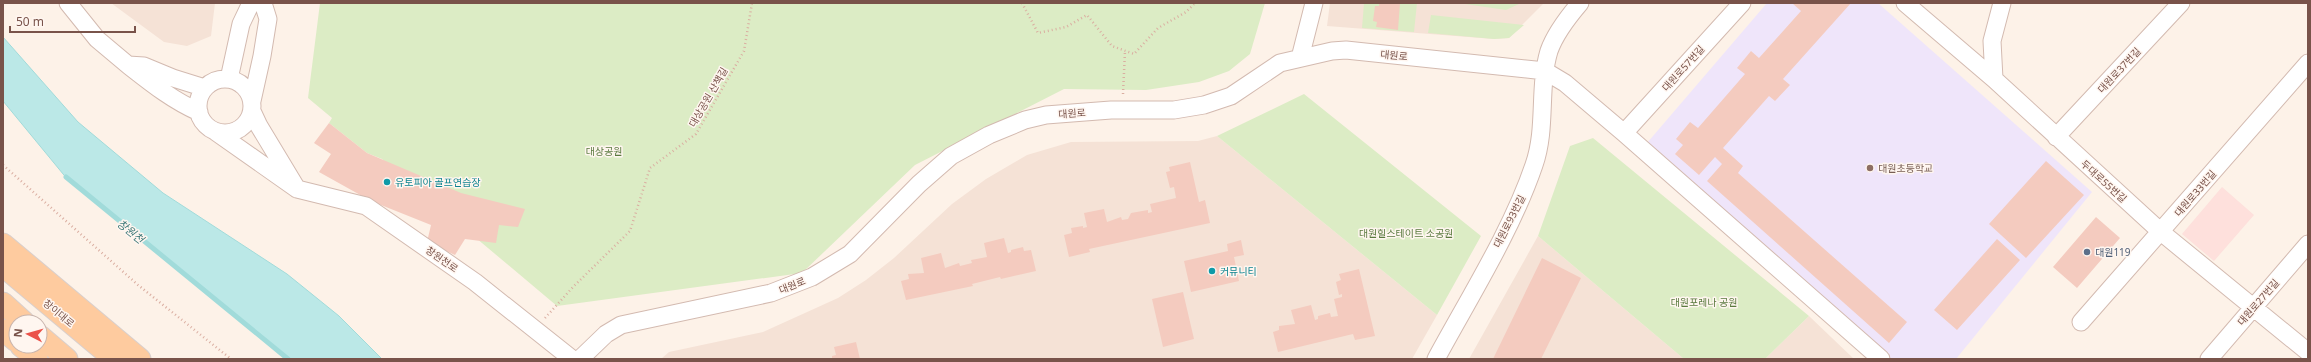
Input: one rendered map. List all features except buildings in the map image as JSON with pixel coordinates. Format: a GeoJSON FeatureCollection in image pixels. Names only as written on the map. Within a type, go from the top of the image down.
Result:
{"type":"FeatureCollection","features":[{"type":"Feature","properties":{"kind":"main road"},"geometry":{"type":"LineString","coordinates":[[3,244],[140,359]]}},
{"type":"Feature","properties":{"kind":"main road","name":"창이대로"},"geometry":{"type":"LineString","coordinates":[[3,266],[114,359]]}},
{"type":"Feature","properties":{"kind":"main road"},"geometry":{"type":"LineString","coordinates":[[3,304],[15,314]]}},
{"type":"Feature","properties":{"kind":"main road"},"geometry":{"type":"LineString","coordinates":[[48,343],[67,359]]}},
{"type":"Feature","properties":{"kind":"street"},"geometry":{"type":"LineString","coordinates":[[68,3],[97,39],[160,91],[182,105],[199,112],[208,127],[297,189]]}},
{"type":"Feature","properties":{"kind":"street"},"geometry":{"type":"LineString","coordinates":[[228,79],[241,24],[252,3]]}},
{"type":"Feature","properties":{"kind":"street"},"geometry":{"type":"LineString","coordinates":[[216,132],[226,134],[239,129],[249,120],[268,19],[263,3]]}},
{"type":"Feature","properties":{"kind":"street"},"geometry":{"type":"LineString","coordinates":[[1300,58],[1314,3]]}},
{"type":"Feature","properties":{"kind":"street"},"geometry":{"type":"LineString","coordinates":[[1580,3],[1557,34],[1549,51],[1545,71],[1565,84],[1624,133],[1881,359]]}},
{"type":"Feature","properties":{"kind":"street","name":"대원로57번길"},"geometry":{"type":"LineString","coordinates":[[1624,133],[1742,3]]}},
{"type":"Feature","properties":{"kind":"street","name":"두대로55번길"},"geometry":{"type":"LineString","coordinates":[[1905,3],[1994,79],[2161,232],[2308,352]]}},
{"type":"Feature","properties":{"kind":"street"},"geometry":{"type":"LineString","coordinates":[[1994,79],[1992,41],[2002,3]]}},
{"type":"Feature","properties":{"kind":"street","name":"대원로37번길"},"geometry":{"type":"LineString","coordinates":[[2056,137],[2181,3]]}},
{"type":"Feature","properties":{"kind":"street","name":"대원로"},"geometry":{"type":"LineString","coordinates":[[580,359],[591,347],[621,326],[771,293],[825,269],[850,254],[919,184],[942,164],[989,134],[1025,120],[1046,115],[1122,110],[1174,110],[1204,105],[1231,96],[1280,63],[1332,51],[1346,50],[1545,71]]}},
{"type":"Feature","properties":{"kind":"street","name":"대원로33번길"},"geometry":{"type":"LineString","coordinates":[[2081,322],[2308,63]]}},
{"type":"Feature","properties":{"kind":"street"},"geometry":{"type":"LineString","coordinates":[[128,65],[144,66],[173,78],[205,88]]}},
{"type":"Feature","properties":{"kind":"street","name":"대원로93번길"},"geometry":{"type":"LineString","coordinates":[[1436,359],[1526,188],[1541,141],[1545,71]]}},
{"type":"Feature","properties":{"kind":"street"},"geometry":{"type":"LineString","coordinates":[[199,112],[201,95],[205,88],[220,80],[228,79],[244,86],[258,126],[297,189]]}},
{"type":"Feature","properties":{"kind":"street","name":"창원천로"},"geometry":{"type":"LineString","coordinates":[[297,189],[366,206],[475,282],[572,359]]}},
{"type":"Feature","properties":{"kind":"street","name":"대원로27번길"},"geometry":{"type":"LineString","coordinates":[[2209,359],[2308,244]]}},
{"type":"Feature","properties":{"kind":"path","name":"대상공원 산책길"},"geometry":{"type":"LineString","coordinates":[[534,328],[557,306],[573,286],[630,231],[650,168],[696,134],[744,51],[752,3]]}},
{"type":"Feature","properties":{"kind":"path"},"geometry":{"type":"LineString","coordinates":[[1022,3],[1038,33],[1066,27],[1087,15],[1112,46],[1134,54],[1158,28],[1186,12],[1195,3]]}},
{"type":"Feature","properties":{"kind":"path"},"geometry":{"type":"LineString","coordinates":[[1122,110],[1125,51]]}},
{"type":"Feature","properties":{"kind":"path"},"geometry":{"type":"LineString","coordinates":[[3,165],[138,285],[231,359]]}},
{"type":"Feature","properties":{"kind":"shaded area"},"geometry":{"type":"Polygon","coordinates":[[[111,3],[215,3],[211,36],[187,46],[164,42],[111,3]]]}},
{"type":"Feature","properties":{"kind":"shaded area"},"geometry":{"type":"Polygon","coordinates":[[[1330,3],[1544,3],[1509,38],[1494,39],[1327,26],[1330,3]]]}},
{"type":"Feature","properties":{"kind":"shaded area","name":"대원초등학교"},"geometry":{"type":"Polygon","coordinates":[[[1767,3],[1878,3],[2092,192],[1956,359],[1892,359],[1647,143],[1767,3]]]}},
{"type":"Feature","properties":{"kind":"shaded area"},"geometry":{"type":"Polygon","coordinates":[[[1217,136],[1437,315],[1412,359],[661,359],[669,352],[763,332],[838,298],[866,280],[894,258],[952,204],[986,179],[1027,155],[1071,142],[1198,141],[1217,136]]]}},
{"type":"Feature","properties":{"kind":"shaded area"},"geometry":{"type":"Polygon","coordinates":[[[2222,187],[2254,215],[2214,261],[2182,234],[2222,187]]]}},
{"type":"Feature","properties":{"kind":"shaded area"},"geometry":{"type":"Polygon","coordinates":[[[1538,236],[1684,359],[1469,359],[1538,236]]]}},
{"type":"Feature","properties":{"kind":"shaded area"},"geometry":{"type":"Polygon","coordinates":[[[1809,316],[1854,359],[1765,359],[1809,316]]]}},
{"type":"Feature","properties":{"kind":"green space","name":"대상공원"},"geometry":{"type":"Polygon","coordinates":[[[320,3],[1265,3],[1250,54],[1229,71],[1199,82],[1146,90],[1064,89],[915,165],[802,273],[557,306],[382,159],[367,153],[329,123],[332,118],[308,98],[320,3]]]}},
{"type":"Feature","properties":{"kind":"green space"},"geometry":{"type":"Polygon","coordinates":[[[1364,3],[1417,3],[1414,32],[1362,28],[1364,3]]]}},
{"type":"Feature","properties":{"kind":"green space"},"geometry":{"type":"Polygon","coordinates":[[[1458,3],[1519,3],[1519,4],[1506,10],[1458,3]]]}},
{"type":"Feature","properties":{"kind":"green space"},"geometry":{"type":"Polygon","coordinates":[[[1431,15],[1524,25],[1509,38],[1494,39],[1428,33],[1431,15]]]}},
{"type":"Feature","properties":{"kind":"green space","name":"대원힐스테이트 소공원"},"geometry":{"type":"Polygon","coordinates":[[[1304,94],[1481,236],[1437,315],[1217,136],[1304,94]]]}},
{"type":"Feature","properties":{"kind":"green space","name":"대원포레나 공원"},"geometry":{"type":"Polygon","coordinates":[[[1593,138],[1809,316],[1765,359],[1684,359],[1538,236],[1570,146],[1593,138]]]}},
{"type":"Feature","properties":{"kind":"water"},"geometry":{"type":"Polygon","coordinates":[[[3,37],[78,122],[163,193],[287,274],[339,316],[382,359],[288,359],[68,180],[3,101],[3,37]]]}},
{"type":"Feature","properties":{"kind":"waterway","name":"창원천"},"geometry":{"type":"LineString","coordinates":[[66,177],[288,359]]}},
{"type":"Feature","properties":{"kind":"place","name":"대원초등학교"},"geometry":{"type":"Point","coordinates":[1870,168]}},
{"type":"Feature","properties":{"kind":"place","name":"유토피아 골프연습장"},"geometry":{"type":"Point","coordinates":[387,182]}},
{"type":"Feature","properties":{"kind":"place","name":"대원119"},"geometry":{"type":"Point","coordinates":[2087,252]}},
{"type":"Feature","properties":{"kind":"place","name":"커뮤니티"},"geometry":{"type":"Point","coordinates":[1212,271]}}]}
